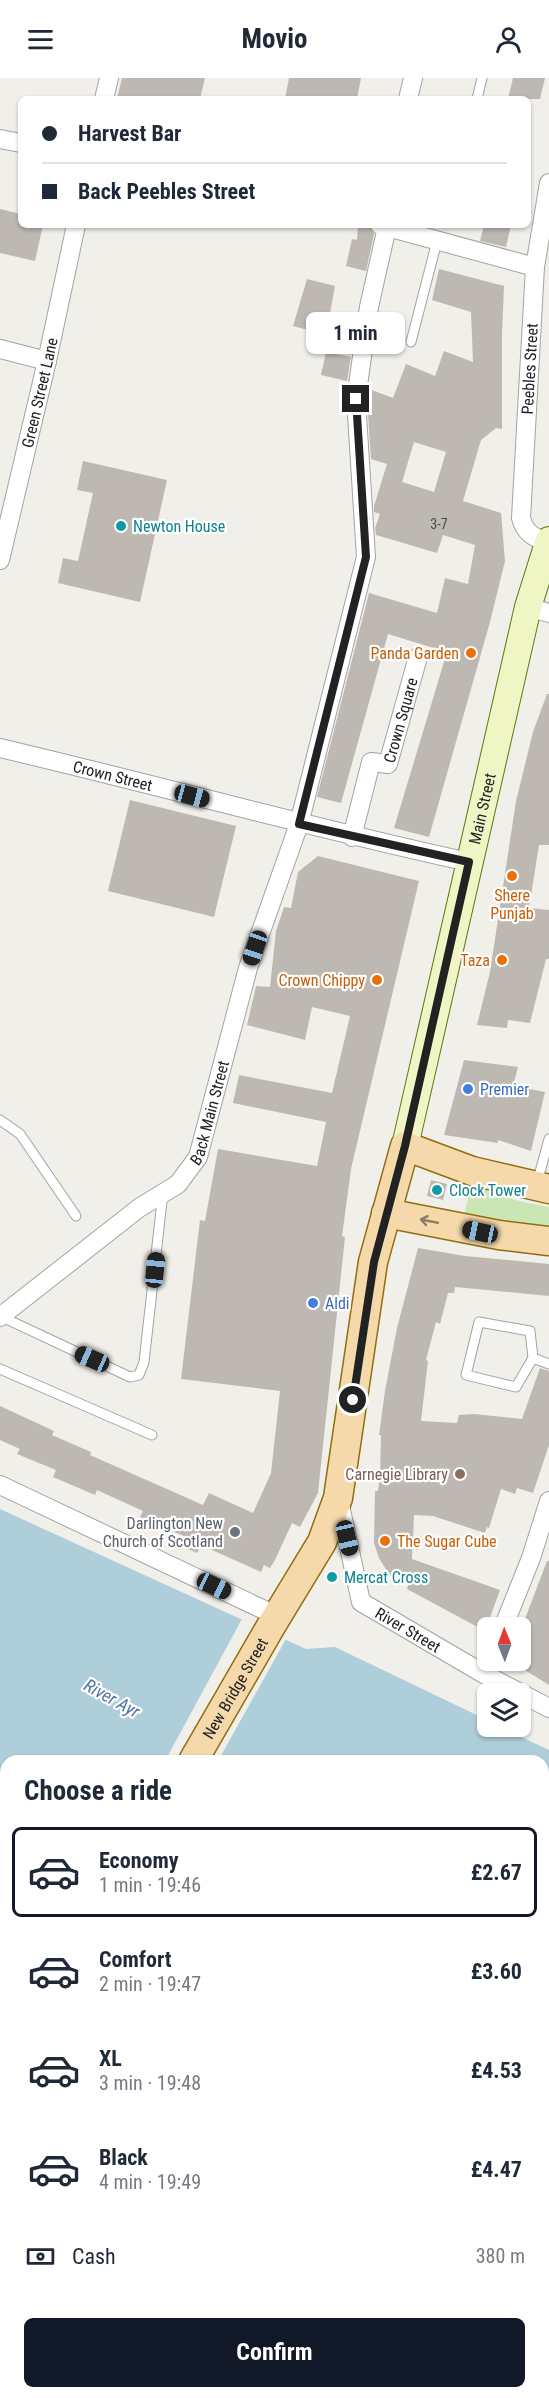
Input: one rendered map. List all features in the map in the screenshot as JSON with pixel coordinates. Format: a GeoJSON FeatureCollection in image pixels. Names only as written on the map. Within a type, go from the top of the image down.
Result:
{"type":"FeatureCollection","features":[{"type":"Feature","properties":{"kind":"main road"},"geometry":{"type":"LineString","coordinates":[[405,1146],[472,1171],[543,1188]]}},
{"type":"Feature","properties":{"kind":"main road","name":"Main Street"},"geometry":{"type":"LineString","coordinates":[[338,1498],[374,1262],[405,1146]]}},
{"type":"Feature","properties":{"kind":"main road"},"geometry":{"type":"LineString","coordinates":[[386,1213],[499,1236],[549,1241]]}},
{"type":"Feature","properties":{"kind":"main road","name":"New Bridge Street"},"geometry":{"type":"LineString","coordinates":[[196,1755],[322,1542],[338,1498]]}},
{"type":"Feature","properties":{"kind":"street"},"geometry":{"type":"LineString","coordinates":[[105,96],[109,78]]}},
{"type":"Feature","properties":{"kind":"street"},"geometry":{"type":"LineString","coordinates":[[409,96],[413,78]]}},
{"type":"Feature","properties":{"kind":"street"},"geometry":{"type":"LineString","coordinates":[[0,139],[18,142]]}},
{"type":"Feature","properties":{"kind":"street","name":"Peebles Street"},"geometry":{"type":"LineString","coordinates":[[548,541],[534,537],[524,530],[521,518],[535,267],[549,183]]}},
{"type":"Feature","properties":{"kind":"street","name":"Green Street Lane"},"geometry":{"type":"LineString","coordinates":[[0,560],[75,228]]}},
{"type":"Feature","properties":{"kind":"street","name":"Back Main Street"},"geometry":{"type":"LineString","coordinates":[[0,1316],[163,1192],[178,1184],[198,1157],[248,968],[299,824],[366,557],[356,399],[369,307],[384,228]]}},
{"type":"Feature","properties":{"kind":"street"},"geometry":{"type":"LineString","coordinates":[[391,228],[535,267]]}},
{"type":"Feature","properties":{"kind":"street"},"geometry":{"type":"LineString","coordinates":[[0,349],[47,361]]}},
{"type":"Feature","properties":{"kind":"street","name":"Main Street"},"geometry":{"type":"LineString","coordinates":[[405,1146],[469,862],[538,610],[548,541]]}},
{"type":"Feature","properties":{"kind":"street","name":"Crown Square"},"geometry":{"type":"LineString","coordinates":[[352,837],[371,762],[387,764],[418,657]]}},
{"type":"Feature","properties":{"kind":"street","name":"Crown Street"},"geometry":{"type":"LineString","coordinates":[[0,748],[107,773],[352,837],[469,862]]}},
{"type":"Feature","properties":{"kind":"street"},"geometry":{"type":"LineString","coordinates":[[0,1485],[274,1621]]}},
{"type":"Feature","properties":{"kind":"street","name":"River Street"},"geometry":{"type":"LineString","coordinates":[[338,1498],[361,1602],[477,1662]]}},
{"type":"Feature","properties":{"kind":"street"},"geometry":{"type":"LineString","coordinates":[[507,1617],[531,1558],[549,1501]]}},
{"type":"Feature","properties":{"kind":"street","name":"River Street"},"geometry":{"type":"LineString","coordinates":[[493,1671],[549,1708]]}},
{"type":"Feature","properties":{"kind":"lane"},"geometry":{"type":"LineString","coordinates":[[478,96],[482,78]]}},
{"type":"Feature","properties":{"kind":"lane"},"geometry":{"type":"LineString","coordinates":[[411,342],[437,241]]}},
{"type":"Feature","properties":{"kind":"lane"},"geometry":{"type":"LineString","coordinates":[[0,1120],[20,1134],[76,1216]]}},
{"type":"Feature","properties":{"kind":"lane"},"geometry":{"type":"LineString","coordinates":[[543,1188],[549,1139]]}},
{"type":"Feature","properties":{"kind":"lane"},"geometry":{"type":"LineString","coordinates":[[0,1316],[130,1377],[139,1375],[144,1362],[163,1192]]}},
{"type":"Feature","properties":{"kind":"lane"},"geometry":{"type":"LineString","coordinates":[[479,1322],[530,1331],[533,1358],[516,1387],[466,1374],[479,1322]]}},
{"type":"Feature","properties":{"kind":"lane"},"geometry":{"type":"LineString","coordinates":[[533,1358],[549,1364]]}},
{"type":"Feature","properties":{"kind":"lane"},"geometry":{"type":"LineString","coordinates":[[0,1369],[152,1435]]}},
{"type":"Feature","properties":{"kind":"green space"},"geometry":{"type":"Polygon","coordinates":[[[471,1186],[519,1201],[549,1207],[549,1228],[464,1215],[471,1186]]]}},
{"type":"Feature","properties":{"kind":"water","name":"River Ayr"},"geometry":{"type":"Polygon","coordinates":[[[0,1509],[306,1649],[335,1647],[477,1715],[477,1737],[521,1737],[549,1750],[549,1755],[0,1755],[0,1509]]]}},
{"type":"Feature","properties":{"kind":"pier"},"geometry":{"type":"Polygon","coordinates":[[[242,1619],[286,1639],[221,1755],[168,1755],[242,1619]]]}},
{"type":"Feature","properties":{"kind":"building"},"geometry":{"type":"Polygon","coordinates":[[[122,78],[205,78],[201,96],[118,96],[122,78]]]}},
{"type":"Feature","properties":{"kind":"building"},"geometry":{"type":"Polygon","coordinates":[[[289,78],[361,78],[358,96],[286,96],[289,78]]]}},
{"type":"Feature","properties":{"kind":"building"},"geometry":{"type":"Polygon","coordinates":[[[513,78],[545,78],[540,99],[531,99],[531,96],[509,96],[513,78]]]}},
{"type":"Feature","properties":{"kind":"building"},"geometry":{"type":"Polygon","coordinates":[[[0,209],[18,213],[18,228],[42,228],[35,261],[0,253],[0,209]]]}},
{"type":"Feature","properties":{"kind":"building"},"geometry":{"type":"Polygon","coordinates":[[[358,228],[371,228],[374,234],[366,271],[346,266],[352,239],[357,240],[358,228]]]}},
{"type":"Feature","properties":{"kind":"building"},"geometry":{"type":"Polygon","coordinates":[[[483,228],[510,228],[506,247],[480,241],[483,228]]]}},
{"type":"Feature","properties":{"kind":"building"},"geometry":{"type":"Polygon","coordinates":[[[439,269],[504,286],[502,429],[496,428],[481,440],[463,501],[501,513],[505,561],[429,837],[394,828],[447,652],[388,634],[341,803],[317,797],[369,593],[437,613],[445,578],[468,584],[475,545],[443,535],[437,553],[376,535],[375,528],[380,514],[374,512],[374,506],[387,464],[371,459],[367,399],[369,389],[393,398],[406,364],[435,376],[444,351],[473,362],[471,312],[432,300],[439,269]],[[414,442],[402,482],[434,492],[446,452],[414,442]]]}},
{"type":"Feature","properties":{"kind":"building"},"geometry":{"type":"Polygon","coordinates":[[[307,279],[335,286],[326,335],[293,326],[307,279]]]}},
{"type":"Feature","properties":{"kind":"building"},"geometry":{"type":"Polygon","coordinates":[[[326,352],[351,357],[347,381],[321,375],[326,352]]]}},
{"type":"Feature","properties":{"kind":"building","name":"Newton House"},"geometry":{"type":"Polygon","coordinates":[[[83,461],[167,480],[140,602],[58,583],[63,558],[78,561],[93,493],[77,490],[83,461]]]}},
{"type":"Feature","properties":{"kind":"building"},"geometry":{"type":"Polygon","coordinates":[[[547,694],[549,694],[549,845],[539,845],[529,908],[549,910],[549,959],[546,959],[530,1023],[508,1020],[507,1028],[477,1025],[490,972],[516,801],[533,732],[547,694]]]}},
{"type":"Feature","properties":{"kind":"building"},"geometry":{"type":"Polygon","coordinates":[[[130,800],[236,826],[214,917],[108,891],[130,800]]]}},
{"type":"Feature","properties":{"kind":"building"},"geometry":{"type":"Polygon","coordinates":[[[318,856],[419,881],[351,1169],[342,1236],[345,1237],[318,1493],[300,1527],[292,1523],[270,1568],[264,1565],[261,1572],[201,1545],[197,1553],[181,1546],[186,1537],[140,1517],[143,1511],[97,1490],[95,1495],[53,1477],[56,1470],[17,1454],[20,1449],[0,1440],[0,1406],[54,1431],[52,1435],[91,1452],[90,1455],[203,1505],[209,1493],[253,1513],[271,1473],[280,1391],[181,1379],[200,1220],[205,1221],[218,1149],[317,1166],[326,1122],[233,1103],[239,1075],[332,1093],[350,1016],[312,1007],[305,1040],[247,1025],[256,986],[270,987],[276,931],[284,907],[291,908],[298,872],[318,856]]]}},
{"type":"Feature","properties":{"kind":"building"},"geometry":{"type":"Polygon","coordinates":[[[464,1060],[518,1067],[513,1086],[545,1092],[531,1151],[498,1140],[498,1143],[444,1135],[464,1060]]]}},
{"type":"Feature","properties":{"kind":"building","name":"Clock Tower"},"geometry":{"type":"Polygon","coordinates":[[[431,1180],[447,1184],[443,1200],[427,1196],[431,1180]]]}},
{"type":"Feature","properties":{"kind":"building"},"geometry":{"type":"Polygon","coordinates":[[[418,1248],[465,1256],[549,1264],[549,1296],[455,1287],[454,1293],[448,1293],[440,1324],[436,1322],[426,1360],[428,1361],[421,1421],[457,1423],[459,1415],[474,1414],[522,1419],[540,1368],[549,1371],[549,1445],[533,1493],[517,1488],[515,1494],[501,1489],[489,1528],[487,1527],[485,1533],[433,1516],[414,1515],[412,1559],[500,1590],[490,1617],[477,1617],[477,1627],[407,1589],[411,1576],[390,1576],[379,1558],[374,1543],[375,1491],[378,1491],[380,1477],[381,1435],[379,1435],[397,1328],[418,1248]]]}},
{"type":"Feature","properties":{"kind":"building"},"geometry":{"type":"Polygon","coordinates":[[[547,1561],[549,1561],[549,1685],[526,1671],[531,1671],[531,1617],[526,1617],[547,1561]]]}},
{"type":"Feature","properties":{"kind":"place","name":"Newton House"},"geometry":{"type":"Point","coordinates":[121,526]}},
{"type":"Feature","properties":{"kind":"place","name":"Panda Garden"},"geometry":{"type":"Point","coordinates":[471,653]}},
{"type":"Feature","properties":{"kind":"place","name":"Shere Punjab"},"geometry":{"type":"Point","coordinates":[512,876]}},
{"type":"Feature","properties":{"kind":"place","name":"Taza"},"geometry":{"type":"Point","coordinates":[502,960]}},
{"type":"Feature","properties":{"kind":"place","name":"Crown Chippy"},"geometry":{"type":"Point","coordinates":[377,980]}},
{"type":"Feature","properties":{"kind":"place","name":"Premier"},"geometry":{"type":"Point","coordinates":[468,1089]}},
{"type":"Feature","properties":{"kind":"place","name":"Clock Tower"},"geometry":{"type":"Point","coordinates":[437,1190]}},
{"type":"Feature","properties":{"kind":"place","name":"Aldi"},"geometry":{"type":"Point","coordinates":[313,1303]}},
{"type":"Feature","properties":{"kind":"place","name":"Carnegie Library"},"geometry":{"type":"Point","coordinates":[460,1474]}},
{"type":"Feature","properties":{"kind":"place","name":"Darlington New Church of Scotland"},"geometry":{"type":"Point","coordinates":[235,1532]}},
{"type":"Feature","properties":{"kind":"place","name":"The Sugar Cube"},"geometry":{"type":"Point","coordinates":[385,1541]}},
{"type":"Feature","properties":{"kind":"place","name":"Mercat Cross"},"geometry":{"type":"Point","coordinates":[332,1577]}},
{"type":"Feature","properties":{"kind":"route"},"geometry":{"type":"LineString","coordinates":[[353,1400],[374,1262],[405,1146],[469,862],[299,824],[332,685],[366,557],[356,399]]}}]}
